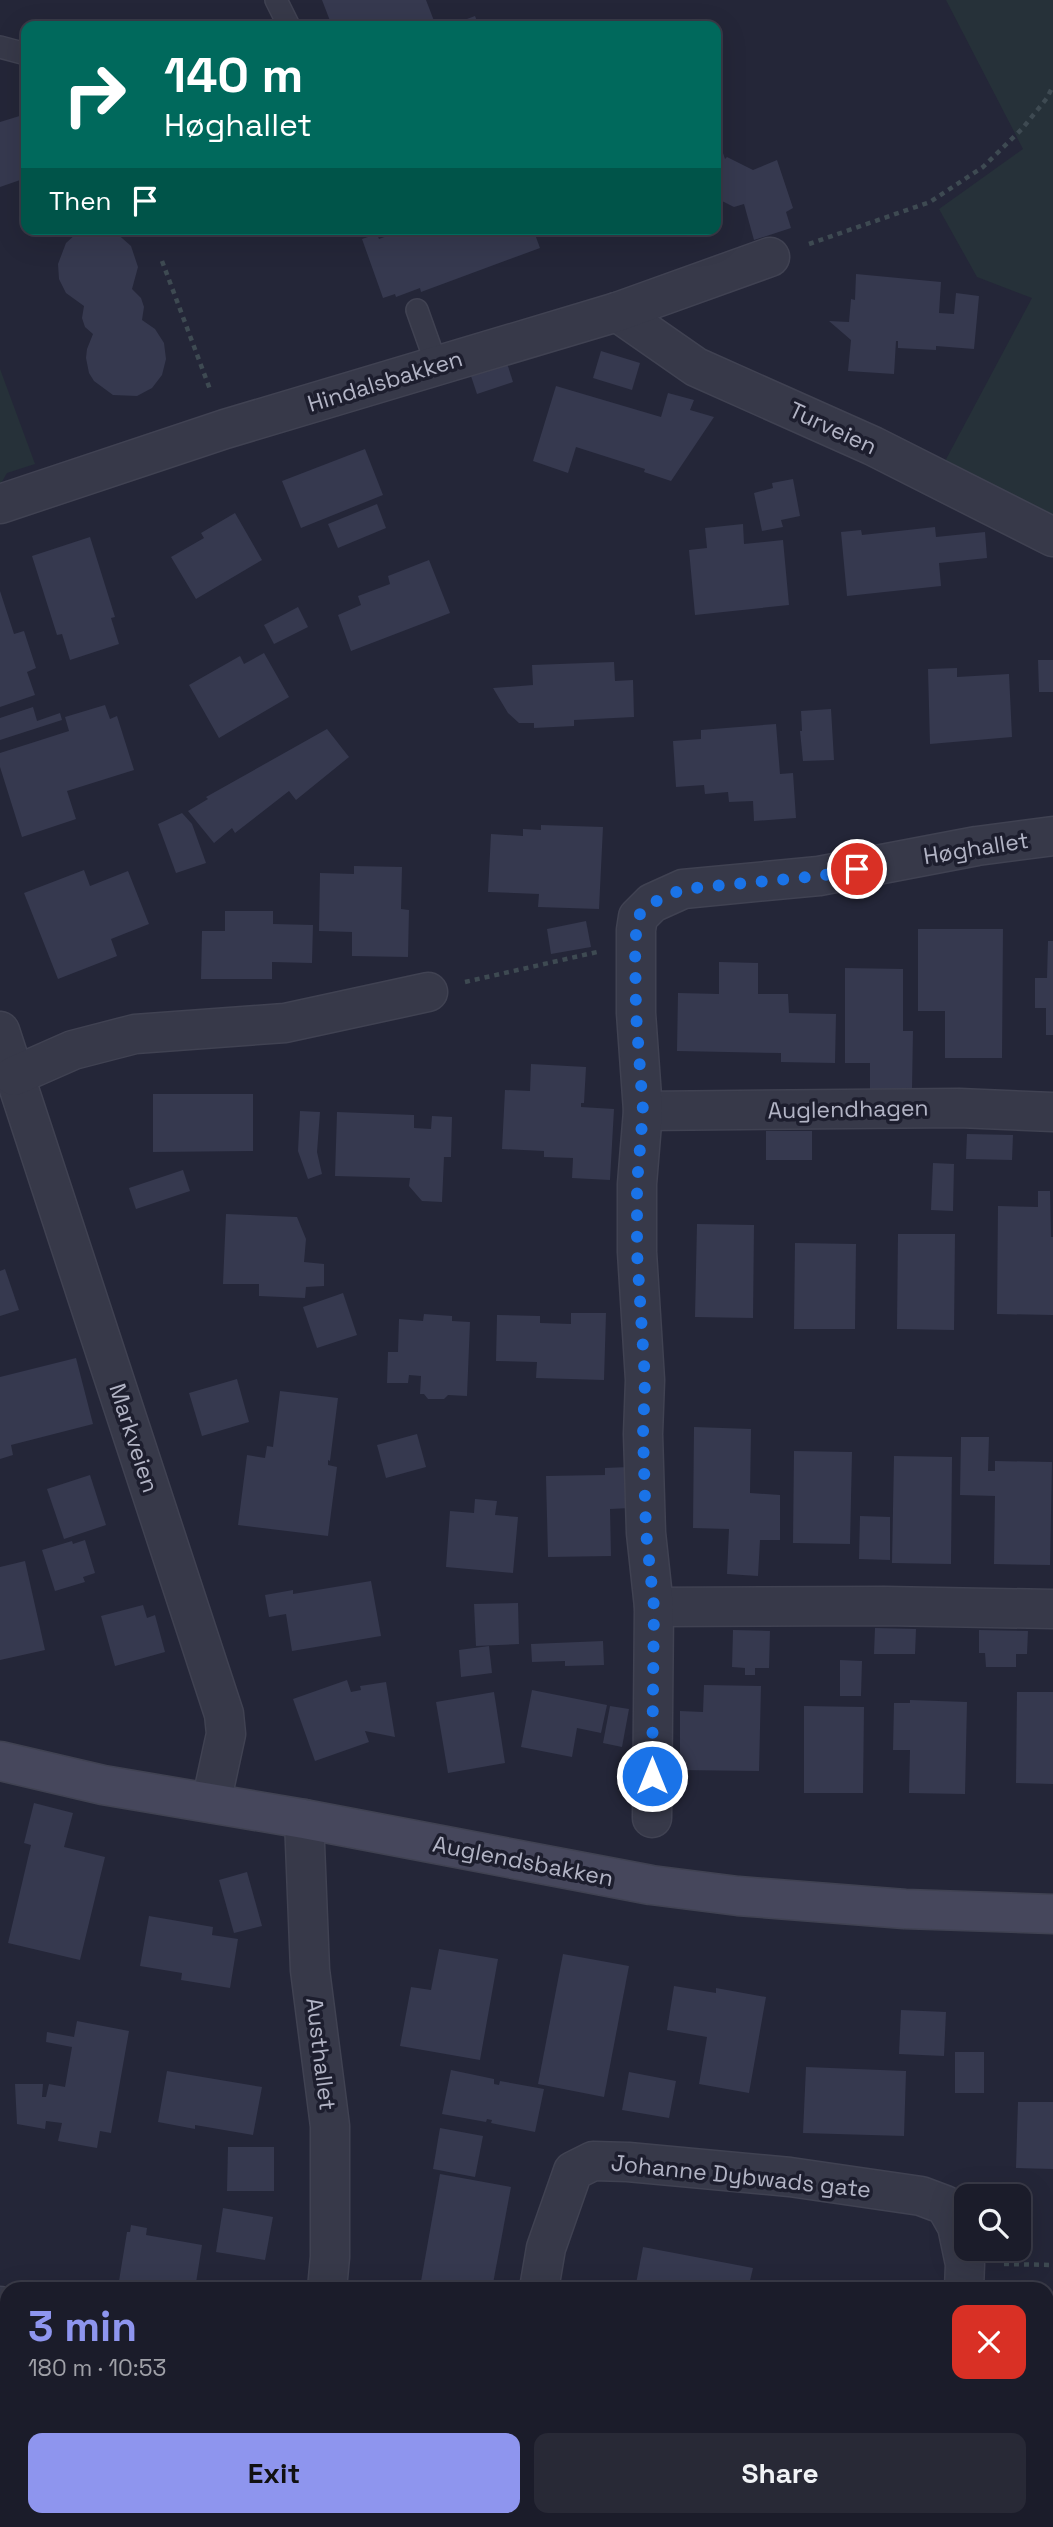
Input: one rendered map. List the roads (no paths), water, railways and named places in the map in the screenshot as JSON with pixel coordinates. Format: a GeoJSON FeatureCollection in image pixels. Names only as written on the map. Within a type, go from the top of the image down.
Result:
{"type":"FeatureCollection","features":[{"type":"Feature","properties":{"kind":"street","name":"Hindalsbakken"},"geometry":{"type":"LineString","coordinates":[[0,504],[225,429],[617,312],[770,257]]}},
{"type":"Feature","properties":{"kind":"street","name":"Turveien"},"geometry":{"type":"LineString","coordinates":[[617,312],[695,368],[873,446],[1053,537]]}},
{"type":"Feature","properties":{"kind":"street","name":"Høghallet"},"geometry":{"type":"LineString","coordinates":[[652,1818],[654,1607],[646,1532],[643,1434],[645,1380],[637,1252],[637,1184],[643,1111],[636,1013],[635,944],[638,916],[652,903],[683,889],[819,876],[977,846],[1053,836]]}},
{"type":"Feature","properties":{"kind":"street"},"geometry":{"type":"LineString","coordinates":[[14,1076],[73,1050],[135,1034],[285,1023],[428,992]]}},
{"type":"Feature","properties":{"kind":"street","name":"Markveien"},"geometry":{"type":"LineString","coordinates":[[0,1031],[224,1714],[226,1734],[212,1802]]}},
{"type":"Feature","properties":{"kind":"street","name":"Auglendhagen"},"geometry":{"type":"LineString","coordinates":[[643,1111],[958,1108],[1053,1112]]}},
{"type":"Feature","properties":{"kind":"street"},"geometry":{"type":"LineString","coordinates":[[654,1607],[1053,1609]]}},
{"type":"Feature","properties":{"kind":"street","name":"Auglendsbakken"},"geometry":{"type":"LineString","coordinates":[[0,1761],[103,1785],[212,1802],[651,1885],[738,1896],[905,1909],[1053,1914]]}},
{"type":"Feature","properties":{"kind":"street","name":"Austhallet"},"geometry":{"type":"LineString","coordinates":[[303,1819],[310,1970],[330,2126],[328,2282]]}},
{"type":"Feature","properties":{"kind":"street","name":"Johanne Dybwads gate"},"geometry":{"type":"LineString","coordinates":[[540,2282],[546,2248],[573,2171],[593,2161],[790,2178],[921,2196],[945,2205],[957,2226],[965,2264],[964,2282]]}},
{"type":"Feature","properties":{"kind":"lane"},"geometry":{"type":"LineString","coordinates":[[276,0],[286,21]]}},
{"type":"Feature","properties":{"kind":"lane"},"geometry":{"type":"LineString","coordinates":[[0,47],[21,53]]}},
{"type":"Feature","properties":{"kind":"lane"},"geometry":{"type":"LineString","coordinates":[[417,310],[438,366]]}}]}
